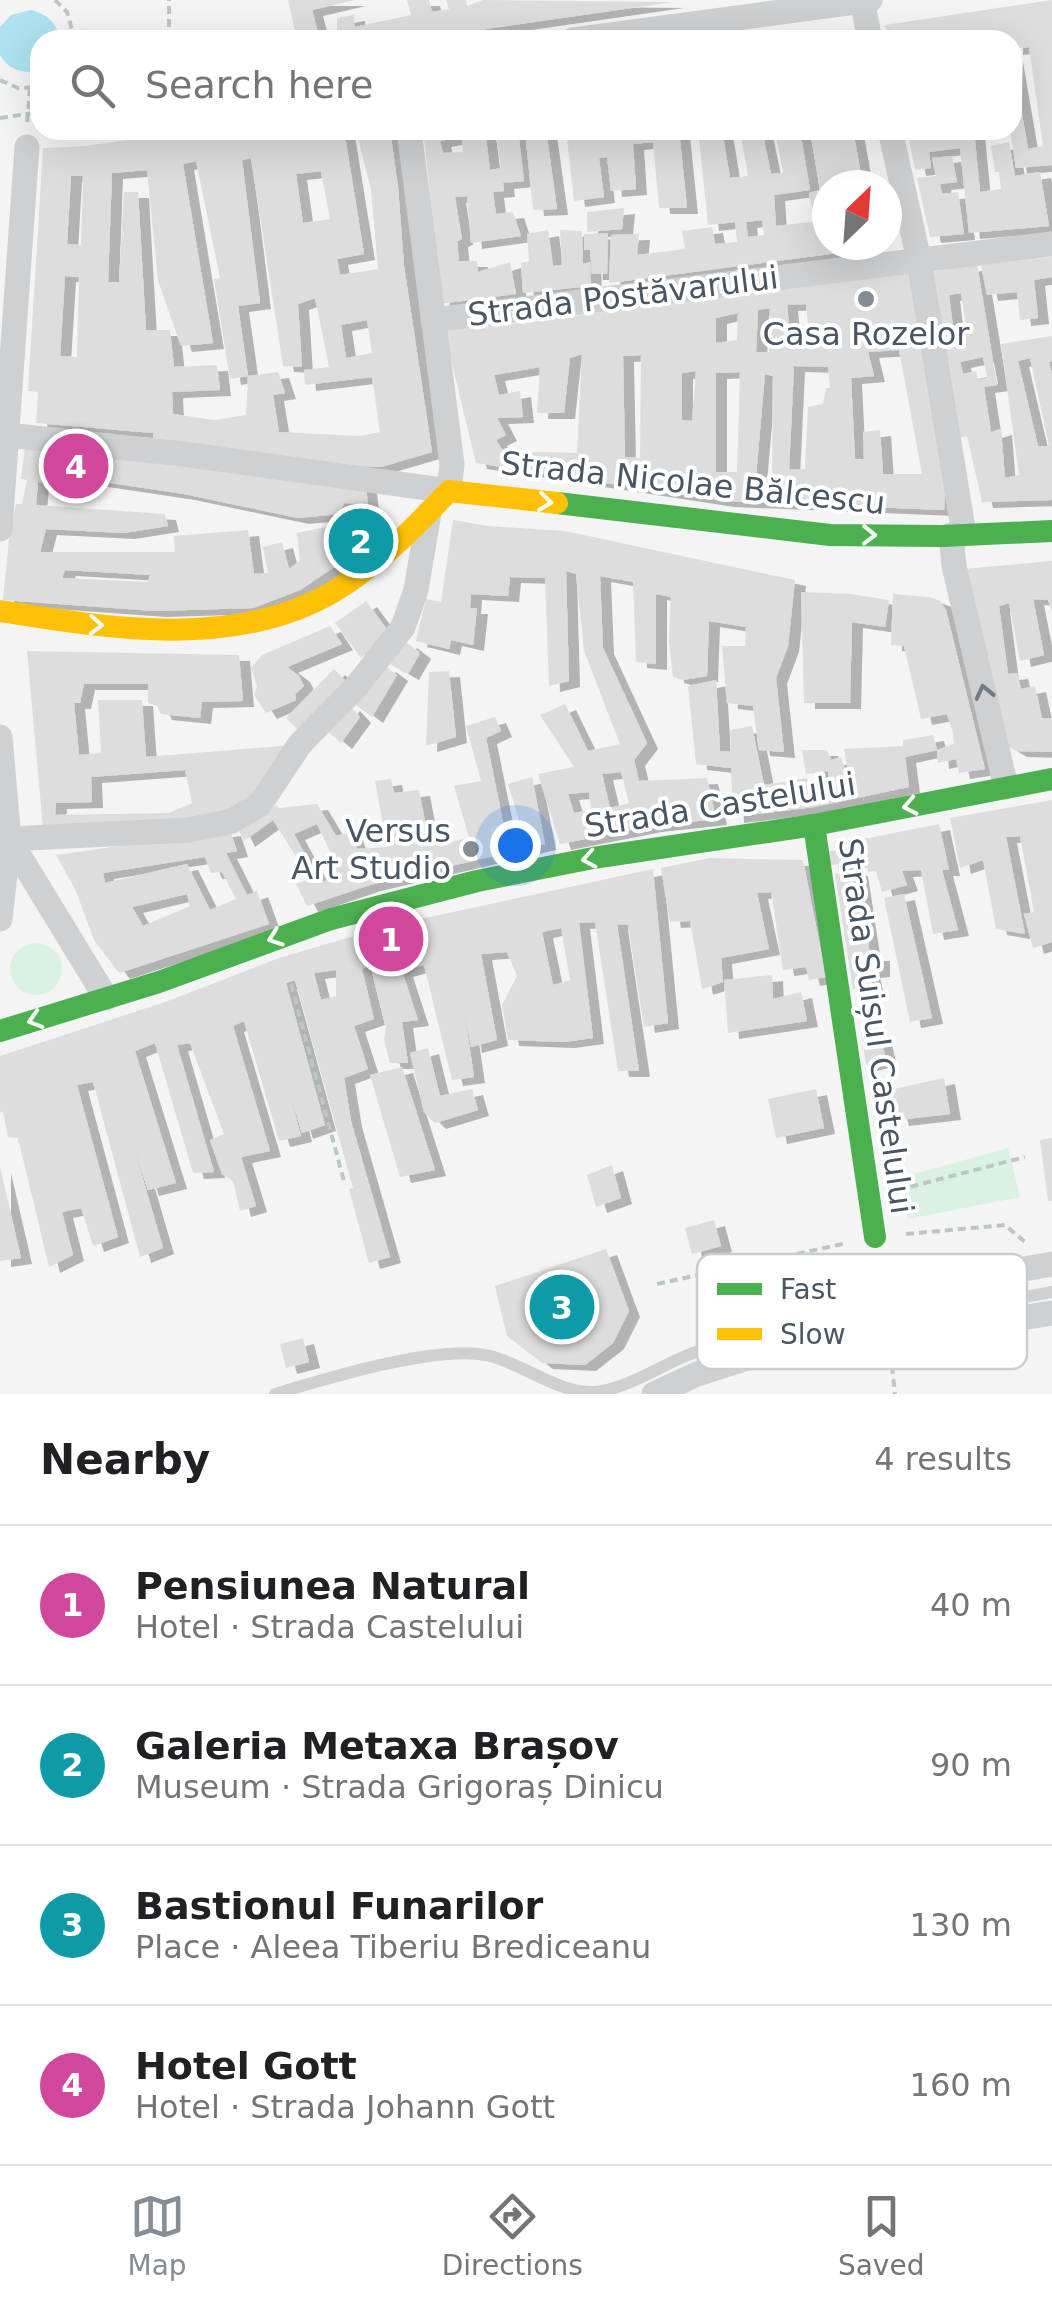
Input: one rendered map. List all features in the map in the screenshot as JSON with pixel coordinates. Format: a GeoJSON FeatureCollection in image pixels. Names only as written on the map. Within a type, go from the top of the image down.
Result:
{"type":"FeatureCollection","features":[{"type":"Feature","properties":{"kind":"street"},"geometry":{"type":"LineString","coordinates":[[646,30],[865,0],[869,30]]}},
{"type":"Feature","properties":{"kind":"street"},"geometry":{"type":"LineString","coordinates":[[0,611],[79,624],[208,628],[260,620],[313,602],[356,576],[429,513],[448,491],[452,464],[410,140]]}},
{"type":"Feature","properties":{"kind":"street"},"geometry":{"type":"LineString","coordinates":[[892,140],[919,260],[958,535],[954,566],[1006,787]]}},
{"type":"Feature","properties":{"kind":"street"},"geometry":{"type":"LineString","coordinates":[[0,529],[27,147]]}},
{"type":"Feature","properties":{"kind":"street","name":"Strada Postăvarului"},"geometry":{"type":"LineString","coordinates":[[433,320],[1052,244]]}},
{"type":"Feature","properties":{"kind":"street"},"geometry":{"type":"LineString","coordinates":[[7,435],[183,454],[448,491]]}},
{"type":"Feature","properties":{"kind":"street","name":"Strada Nicolae Bălcescu"},"geometry":{"type":"LineString","coordinates":[[448,491],[830,534],[1052,531]]}},
{"type":"Feature","properties":{"kind":"street"},"geometry":{"type":"LineString","coordinates":[[9,839],[190,830],[232,821],[260,804],[300,744],[356,687],[403,627],[416,590],[429,513]]}},
{"type":"Feature","properties":{"kind":"street"},"geometry":{"type":"LineString","coordinates":[[0,737],[9,839],[0,919]]}},
{"type":"Feature","properties":{"kind":"street","name":"Strada Castelului"},"geometry":{"type":"LineString","coordinates":[[0,1030],[106,998],[331,918],[477,881],[1052,779]]}},
{"type":"Feature","properties":{"kind":"street","name":"Strada Suișul Castelului"},"geometry":{"type":"LineString","coordinates":[[814,824],[875,1238]]}},
{"type":"Feature","properties":{"kind":"street"},"geometry":{"type":"LineString","coordinates":[[9,839],[106,998]]}},
{"type":"Feature","properties":{"kind":"street"},"geometry":{"type":"LineString","coordinates":[[1027,1268],[1052,1264]]}},
{"type":"Feature","properties":{"kind":"street"},"geometry":{"type":"LineString","coordinates":[[1027,1317],[1052,1313]]}},
{"type":"Feature","properties":{"kind":"street"},"geometry":{"type":"LineString","coordinates":[[654,1394],[713,1369]]}},
{"type":"Feature","properties":{"kind":"lane"},"geometry":{"type":"LineString","coordinates":[[1027,1297],[1052,1292]]}},
{"type":"Feature","properties":{"kind":"lane"},"geometry":{"type":"LineString","coordinates":[[274,1394],[357,1370],[462,1352],[489,1356],[575,1392],[596,1392],[617,1387],[697,1351]]}},
{"type":"Feature","properties":{"kind":"path"},"geometry":{"type":"LineString","coordinates":[[54,0],[66,12],[72,30]]}},
{"type":"Feature","properties":{"kind":"path"},"geometry":{"type":"LineString","coordinates":[[169,0],[169,30]]}},
{"type":"Feature","properties":{"kind":"path"},"geometry":{"type":"LineString","coordinates":[[0,80],[30,89],[28,114],[0,118]]}},
{"type":"Feature","properties":{"kind":"path"},"geometry":{"type":"LineString","coordinates":[[291,984],[346,1185]]}},
{"type":"Feature","properties":{"kind":"path"},"geometry":{"type":"LineString","coordinates":[[869,1197],[1025,1157]]}},
{"type":"Feature","properties":{"kind":"path"},"geometry":{"type":"LineString","coordinates":[[799,1254],[875,1238],[1005,1225]]}},
{"type":"Feature","properties":{"kind":"path"},"geometry":{"type":"LineString","coordinates":[[657,1284],[697,1276]]}},
{"type":"Feature","properties":{"kind":"green space"},"geometry":{"type":"Polygon","coordinates":[[[36,943],[54,951],[62,969],[54,987],[36,995],[18,987],[10,969],[18,951],[36,943]]]}},
{"type":"Feature","properties":{"kind":"green space"},"geometry":{"type":"Polygon","coordinates":[[[1008,1148],[1020,1197],[908,1219],[899,1178],[1008,1148]]]}},
{"type":"Feature","properties":{"kind":"water"},"geometry":{"type":"Polygon","coordinates":[[[31,10],[51,20],[56,29],[30,30],[30,71],[12,68],[0,55],[0,27],[11,15],[31,10]]]}},
{"type":"Feature","properties":{"kind":"building"},"geometry":{"type":"Polygon","coordinates":[[[288,0],[355,0],[312,10],[317,30],[295,30],[288,0]]]}},
{"type":"Feature","properties":{"kind":"building"},"geometry":{"type":"Polygon","coordinates":[[[407,0],[429,0],[432,12],[449,9],[446,0],[466,0],[467,6],[483,0],[673,2],[479,30],[337,30],[337,18],[354,15],[355,27],[411,15],[407,0]]]}},
{"type":"Feature","properties":{"kind":"building"},"geometry":{"type":"Polygon","coordinates":[[[1052,0],[1052,165],[1016,168],[1012,140],[1022,140],[1022,114],[1028,149],[1043,146],[1029,47],[1022,48],[1022,30],[886,30],[885,25],[1052,0]]]}},
{"type":"Feature","properties":{"kind":"building"},"geometry":{"type":"Polygon","coordinates":[[[127,140],[346,140],[364,254],[337,259],[340,275],[378,269],[371,190],[358,140],[391,140],[404,266],[432,452],[381,467],[334,465],[154,442],[153,433],[36,423],[38,392],[28,391],[43,148],[127,140]],[[251,158],[242,160],[260,303],[238,306],[248,376],[278,372],[285,393],[273,395],[279,432],[361,436],[380,432],[372,377],[305,385],[304,370],[329,367],[315,298],[298,304],[302,367],[283,366],[251,158]],[[196,161],[183,164],[213,343],[181,346],[158,281],[147,170],[112,173],[108,282],[119,282],[124,192],[138,192],[146,330],[170,330],[174,367],[217,365],[220,390],[172,392],[173,414],[214,420],[246,415],[248,376],[230,379],[214,279],[220,278],[196,161]],[[321,171],[296,174],[303,223],[330,219],[321,171]],[[71,176],[67,244],[81,245],[83,176],[71,176]],[[65,276],[60,356],[77,357],[79,277],[65,276]],[[367,320],[341,325],[346,358],[372,353],[367,320]]]}},
{"type":"Feature","properties":{"kind":"building"},"geometry":{"type":"Polygon","coordinates":[[[424,140],[446,140],[440,141],[443,153],[463,152],[462,140],[486,140],[490,170],[501,168],[497,140],[519,140],[524,181],[503,183],[504,191],[493,192],[496,214],[513,212],[521,236],[471,243],[467,196],[455,197],[462,239],[457,241],[459,261],[477,261],[478,272],[510,262],[516,294],[439,304],[424,140]]]}},
{"type":"Feature","properties":{"kind":"building"},"geometry":{"type":"Polygon","coordinates":[[[526,140],[547,140],[557,209],[533,210],[526,140]]]}},
{"type":"Feature","properties":{"kind":"building"},"geometry":{"type":"Polygon","coordinates":[[[567,140],[680,140],[687,208],[659,208],[653,142],[633,144],[636,189],[611,191],[607,157],[599,158],[604,197],[574,201],[567,140]]]}},
{"type":"Feature","properties":{"kind":"building"},"geometry":{"type":"Polygon","coordinates":[[[699,140],[724,140],[730,178],[748,176],[742,140],[764,140],[771,174],[783,173],[777,140],[802,140],[810,190],[774,195],[776,226],[812,222],[812,256],[609,283],[611,235],[639,234],[637,255],[685,249],[682,231],[712,227],[715,244],[737,242],[735,222],[708,225],[699,140]],[[762,220],[746,222],[748,237],[764,235],[762,220]]]}},
{"type":"Feature","properties":{"kind":"building"},"geometry":{"type":"Polygon","coordinates":[[[812,140],[855,140],[860,170],[817,170],[812,140]]]}},
{"type":"Feature","properties":{"kind":"building"},"geometry":{"type":"Polygon","coordinates":[[[909,140],[975,140],[980,192],[1001,189],[991,146],[1009,142],[1015,176],[1040,172],[1049,226],[969,233],[960,148],[929,152],[931,168],[915,170],[909,140]]]}},
{"type":"Feature","properties":{"kind":"building"},"geometry":{"type":"Polygon","coordinates":[[[952,156],[957,182],[940,184],[942,194],[958,192],[964,234],[930,237],[917,178],[936,176],[932,158],[952,156]]]}},
{"type":"Feature","properties":{"kind":"building"},"geometry":{"type":"Polygon","coordinates":[[[624,208],[622,229],[587,232],[587,212],[624,208]]]}},
{"type":"Feature","properties":{"kind":"building"},"geometry":{"type":"Polygon","coordinates":[[[548,230],[553,266],[562,265],[560,230],[582,231],[583,264],[590,262],[591,286],[523,293],[521,263],[529,261],[527,234],[548,230]]]}},
{"type":"Feature","properties":{"kind":"building"},"geometry":{"type":"Polygon","coordinates":[[[608,233],[607,274],[592,274],[590,250],[584,250],[584,234],[608,233]]]}},
{"type":"Feature","properties":{"kind":"building"},"geometry":{"type":"Polygon","coordinates":[[[1052,257],[1052,277],[1034,280],[1038,318],[1020,320],[1017,292],[987,295],[981,265],[1052,257]]]}},
{"type":"Feature","properties":{"kind":"building"},"geometry":{"type":"Polygon","coordinates":[[[977,264],[997,385],[984,387],[991,432],[1001,429],[1005,478],[1019,475],[1001,344],[1052,336],[1052,500],[982,502],[967,436],[959,438],[931,272],[977,264]],[[961,293],[949,295],[953,327],[966,325],[961,293]],[[983,357],[960,362],[963,374],[976,371],[978,380],[987,378],[983,357]],[[1030,358],[1018,361],[1038,446],[1049,446],[1030,358]]]}},
{"type":"Feature","properties":{"kind":"building"},"geometry":{"type":"Polygon","coordinates":[[[909,268],[946,483],[944,510],[723,501],[476,463],[444,331],[909,268]],[[806,304],[787,305],[790,335],[809,335],[806,304]],[[770,308],[758,310],[756,352],[769,352],[770,308]],[[738,313],[716,318],[716,343],[737,340],[738,313]],[[899,350],[868,352],[874,376],[851,378],[855,459],[864,459],[863,432],[880,430],[883,474],[922,474],[899,350]],[[582,354],[570,358],[564,413],[537,413],[540,367],[494,375],[499,395],[520,391],[523,417],[497,418],[506,435],[496,440],[503,451],[577,453],[582,354]],[[641,355],[623,356],[625,457],[640,458],[641,355]],[[794,366],[789,470],[805,469],[808,407],[823,404],[826,388],[830,388],[828,367],[794,366]],[[696,371],[682,373],[682,420],[692,421],[696,371]],[[740,372],[716,373],[716,472],[737,472],[740,372]],[[765,374],[756,476],[772,478],[773,376],[765,374]]]}},
{"type":"Feature","properties":{"kind":"building"},"geometry":{"type":"Polygon","coordinates":[[[25,447],[366,487],[368,505],[344,503],[340,514],[298,518],[184,494],[57,475],[49,483],[38,482],[36,505],[165,514],[168,526],[124,533],[46,529],[40,552],[175,552],[174,536],[248,530],[254,574],[268,573],[263,547],[282,542],[289,569],[300,561],[297,533],[363,519],[364,547],[300,590],[253,608],[155,611],[3,600],[16,504],[22,504],[27,480],[21,479],[25,447]],[[65,570],[62,578],[148,582],[150,575],[65,570]]]}},
{"type":"Feature","properties":{"kind":"building"},"geometry":{"type":"Polygon","coordinates":[[[453,520],[565,531],[795,580],[788,646],[776,678],[784,752],[759,750],[753,706],[727,703],[722,646],[745,646],[746,627],[709,621],[707,676],[683,680],[673,677],[669,641],[671,597],[656,594],[656,664],[636,662],[633,582],[600,576],[603,648],[647,743],[634,760],[639,781],[707,778],[716,819],[651,826],[560,844],[538,774],[574,767],[540,715],[565,704],[588,751],[620,744],[584,651],[576,574],[566,571],[569,681],[549,686],[545,578],[510,577],[508,596],[471,594],[470,608],[477,608],[473,645],[451,640],[449,649],[416,641],[426,599],[441,602],[453,520]],[[621,772],[602,774],[610,808],[629,803],[621,772]],[[589,792],[568,794],[574,813],[591,810],[589,792]]]}},
{"type":"Feature","properties":{"kind":"building"},"geometry":{"type":"Polygon","coordinates":[[[1052,561],[1052,612],[1048,600],[1033,599],[1044,655],[1020,661],[1009,603],[999,606],[1008,674],[1017,673],[1021,689],[1035,686],[1042,718],[1052,718],[1052,752],[1016,751],[1004,744],[964,569],[1052,561]]]}},
{"type":"Feature","properties":{"kind":"building"},"geometry":{"type":"Polygon","coordinates":[[[801,592],[889,600],[885,627],[852,622],[850,703],[804,703],[801,592]]]}},
{"type":"Feature","properties":{"kind":"building"},"geometry":{"type":"Polygon","coordinates":[[[893,594],[930,597],[940,601],[946,610],[985,769],[959,773],[956,759],[938,763],[937,750],[954,744],[953,733],[947,714],[921,719],[904,646],[891,645],[893,594]]]}},
{"type":"Feature","properties":{"kind":"building"},"geometry":{"type":"Polygon","coordinates":[[[366,601],[389,632],[361,658],[335,623],[366,601]]]}},
{"type":"Feature","properties":{"kind":"building"},"geometry":{"type":"Polygon","coordinates":[[[330,626],[342,644],[287,667],[304,686],[295,694],[296,700],[266,713],[254,695],[257,686],[251,668],[262,655],[330,626]]]}},
{"type":"Feature","properties":{"kind":"building"},"geometry":{"type":"Polygon","coordinates":[[[406,642],[420,653],[408,674],[388,663],[406,642]]]}},
{"type":"Feature","properties":{"kind":"building"},"geometry":{"type":"Polygon","coordinates":[[[27,651],[239,655],[243,701],[202,702],[200,718],[161,714],[157,706],[148,703],[148,684],[84,684],[80,703],[74,703],[79,755],[101,753],[98,700],[142,700],[146,757],[293,745],[251,801],[183,824],[43,828],[27,651]],[[185,770],[91,777],[92,802],[56,803],[55,815],[169,813],[192,803],[185,770]]]}},
{"type":"Feature","properties":{"kind":"building"},"geometry":{"type":"Polygon","coordinates":[[[385,666],[397,675],[372,717],[352,702],[385,666]]]}},
{"type":"Feature","properties":{"kind":"building"},"geometry":{"type":"Polygon","coordinates":[[[334,669],[348,683],[300,732],[286,718],[334,669]]]}},
{"type":"Feature","properties":{"kind":"building"},"geometry":{"type":"Polygon","coordinates":[[[449,671],[456,737],[426,746],[429,672],[449,671]]]}},
{"type":"Feature","properties":{"kind":"building"},"geometry":{"type":"Polygon","coordinates":[[[716,680],[720,751],[731,752],[730,730],[752,726],[764,785],[807,778],[810,787],[829,784],[828,771],[806,774],[802,750],[827,750],[831,760],[841,757],[853,796],[844,749],[903,746],[903,740],[933,735],[937,750],[905,757],[909,787],[814,807],[733,817],[731,768],[696,764],[688,686],[716,680]]]}},
{"type":"Feature","properties":{"kind":"building"},"geometry":{"type":"Polygon","coordinates":[[[349,705],[360,717],[341,743],[327,731],[349,705]]]}},
{"type":"Feature","properties":{"kind":"building"},"geometry":{"type":"Polygon","coordinates":[[[495,717],[501,731],[486,738],[504,827],[521,826],[508,784],[532,777],[545,844],[370,885],[307,906],[296,884],[310,879],[273,820],[244,841],[237,826],[277,805],[279,808],[317,804],[336,836],[351,832],[357,849],[387,847],[375,781],[391,779],[394,793],[419,790],[429,842],[445,839],[446,844],[469,837],[454,786],[481,781],[466,726],[495,717]],[[317,824],[294,834],[320,882],[329,880],[328,868],[336,864],[317,824]]]}},
{"type":"Feature","properties":{"kind":"building"},"geometry":{"type":"Polygon","coordinates":[[[1052,800],[1052,942],[1033,948],[1024,914],[1034,912],[1020,836],[1006,837],[1025,934],[996,929],[983,860],[960,868],[950,818],[1052,800]]]}},
{"type":"Feature","properties":{"kind":"building"},"geometry":{"type":"Polygon","coordinates":[[[939,824],[949,870],[942,870],[958,930],[933,934],[921,870],[902,871],[907,885],[882,892],[876,871],[868,872],[863,839],[939,824]]]}},
{"type":"Feature","properties":{"kind":"building"},"geometry":{"type":"Polygon","coordinates":[[[230,830],[237,851],[226,853],[247,895],[257,891],[269,924],[119,973],[94,940],[76,891],[56,855],[230,830]],[[205,857],[103,873],[105,883],[187,864],[210,910],[236,899],[222,872],[211,873],[205,857]],[[187,894],[132,907],[143,926],[190,906],[187,894]]]}},
{"type":"Feature","properties":{"kind":"building"},"geometry":{"type":"Polygon","coordinates":[[[854,847],[856,861],[828,866],[826,852],[854,847]]]}},
{"type":"Feature","properties":{"kind":"building"},"geometry":{"type":"Polygon","coordinates":[[[710,858],[803,860],[826,977],[809,980],[806,967],[783,970],[771,892],[757,893],[769,949],[721,958],[723,982],[702,989],[690,921],[670,922],[661,868],[710,858]]]}},
{"type":"Feature","properties":{"kind":"building"},"geometry":{"type":"Polygon","coordinates":[[[653,869],[668,1023],[644,1027],[628,925],[617,924],[639,1071],[618,1071],[595,922],[579,923],[593,1038],[564,1042],[508,1040],[502,1005],[517,976],[507,952],[481,954],[497,1040],[471,1047],[464,1010],[474,1077],[452,1080],[424,965],[402,971],[418,1020],[402,1022],[408,1063],[390,1063],[384,1040],[386,1028],[370,964],[362,969],[374,1019],[354,1026],[368,1069],[344,1078],[351,1121],[390,1257],[369,1263],[349,1189],[353,1188],[295,980],[286,983],[325,1125],[302,1133],[289,1090],[301,1136],[279,1141],[244,1021],[233,1026],[270,1151],[241,1157],[256,1206],[240,1211],[233,1181],[222,1174],[210,1140],[224,1134],[190,1043],[177,1045],[214,1172],[193,1173],[155,1043],[135,1051],[176,1183],[148,1190],[134,1148],[163,1248],[140,1257],[93,1082],[77,1085],[118,1237],[93,1246],[81,1208],[62,1212],[73,1255],[49,1267],[18,1138],[8,1137],[3,1111],[0,1113],[0,1056],[165,1002],[279,958],[388,926],[653,869]],[[561,928],[542,932],[553,985],[570,980],[561,928]],[[336,970],[314,973],[321,1000],[336,996],[336,970]]]}},
{"type":"Feature","properties":{"kind":"building"},"geometry":{"type":"Polygon","coordinates":[[[857,870],[870,955],[879,955],[879,971],[869,972],[872,984],[853,989],[835,874],[857,870]]]}},
{"type":"Feature","properties":{"kind":"building"},"geometry":{"type":"Polygon","coordinates":[[[904,894],[932,1018],[910,1022],[884,898],[904,894]]]}},
{"type":"Feature","properties":{"kind":"building"},"geometry":{"type":"Polygon","coordinates":[[[772,975],[773,999],[801,992],[807,1021],[728,1033],[724,980],[772,975]]]}},
{"type":"Feature","properties":{"kind":"building"},"geometry":{"type":"Polygon","coordinates":[[[880,1034],[886,1060],[866,1065],[862,1037],[880,1034]]]}},
{"type":"Feature","properties":{"kind":"building"},"geometry":{"type":"Polygon","coordinates":[[[428,1048],[440,1096],[472,1089],[478,1110],[435,1123],[424,1112],[410,1053],[428,1048]]]}},
{"type":"Feature","properties":{"kind":"building"},"geometry":{"type":"Polygon","coordinates":[[[402,1067],[435,1170],[400,1177],[370,1075],[402,1067]]]}},
{"type":"Feature","properties":{"kind":"building"},"geometry":{"type":"Polygon","coordinates":[[[944,1078],[950,1114],[898,1120],[890,1090],[944,1078]]]}},
{"type":"Feature","properties":{"kind":"building"},"geometry":{"type":"Polygon","coordinates":[[[816,1089],[824,1128],[776,1138],[768,1099],[816,1089]]]}},
{"type":"Feature","properties":{"kind":"building"},"geometry":{"type":"Polygon","coordinates":[[[1052,1138],[1052,1201],[1048,1201],[1040,1140],[1052,1138]]]}},
{"type":"Feature","properties":{"kind":"building"},"geometry":{"type":"Polygon","coordinates":[[[612,1165],[621,1198],[596,1207],[587,1175],[612,1165]]]}},
{"type":"Feature","properties":{"kind":"building"},"geometry":{"type":"Polygon","coordinates":[[[0,1167],[21,1258],[0,1261],[0,1167]]]}},
{"type":"Feature","properties":{"kind":"building"},"geometry":{"type":"Polygon","coordinates":[[[714,1220],[721,1246],[692,1254],[685,1228],[714,1220]]]}},
{"type":"Feature","properties":{"kind":"building"},"geometry":{"type":"Polygon","coordinates":[[[606,1249],[629,1311],[613,1343],[585,1365],[542,1363],[507,1336],[495,1286],[606,1249]]]}},
{"type":"Feature","properties":{"kind":"building"},"geometry":{"type":"Polygon","coordinates":[[[303,1338],[309,1362],[286,1368],[280,1344],[303,1338]]]}},
{"type":"Feature","properties":{"kind":"traffic: fast"},"geometry":{"type":"LineString","coordinates":[[557,503],[830,535],[942,536],[1052,531]]}},
{"type":"Feature","properties":{"kind":"traffic: fast"},"geometry":{"type":"LineString","coordinates":[[0,1031],[159,982],[331,919],[477,881],[593,858],[814,825],[1052,779]]}},
{"type":"Feature","properties":{"kind":"traffic: fast"},"geometry":{"type":"LineString","coordinates":[[814,825],[875,1237]]}},
{"type":"Feature","properties":{"kind":"traffic: slow"},"geometry":{"type":"LineString","coordinates":[[0,611],[169,630],[254,622],[295,610],[349,582],[394,546],[449,491],[557,503]]}},
{"type":"Feature","properties":{"kind":"place","name":"Casa Rozelor"},"geometry":{"type":"Point","coordinates":[866,299]}},
{"type":"Feature","properties":{"kind":"place","name":"Hotel Gott"},"geometry":{"type":"Point","coordinates":[76,466]}},
{"type":"Feature","properties":{"kind":"place","name":"Galeria Metaxa Brașov"},"geometry":{"type":"Point","coordinates":[361,541]}},
{"type":"Feature","properties":{"kind":"place","name":"Versus Art Studio"},"geometry":{"type":"Point","coordinates":[471,849]}},
{"type":"Feature","properties":{"kind":"place","name":"Pensiunea Natural"},"geometry":{"type":"Point","coordinates":[391,939]}},
{"type":"Feature","properties":{"kind":"place","name":"Bastionul Funarilor"},"geometry":{"type":"Point","coordinates":[562,1307]}}]}
